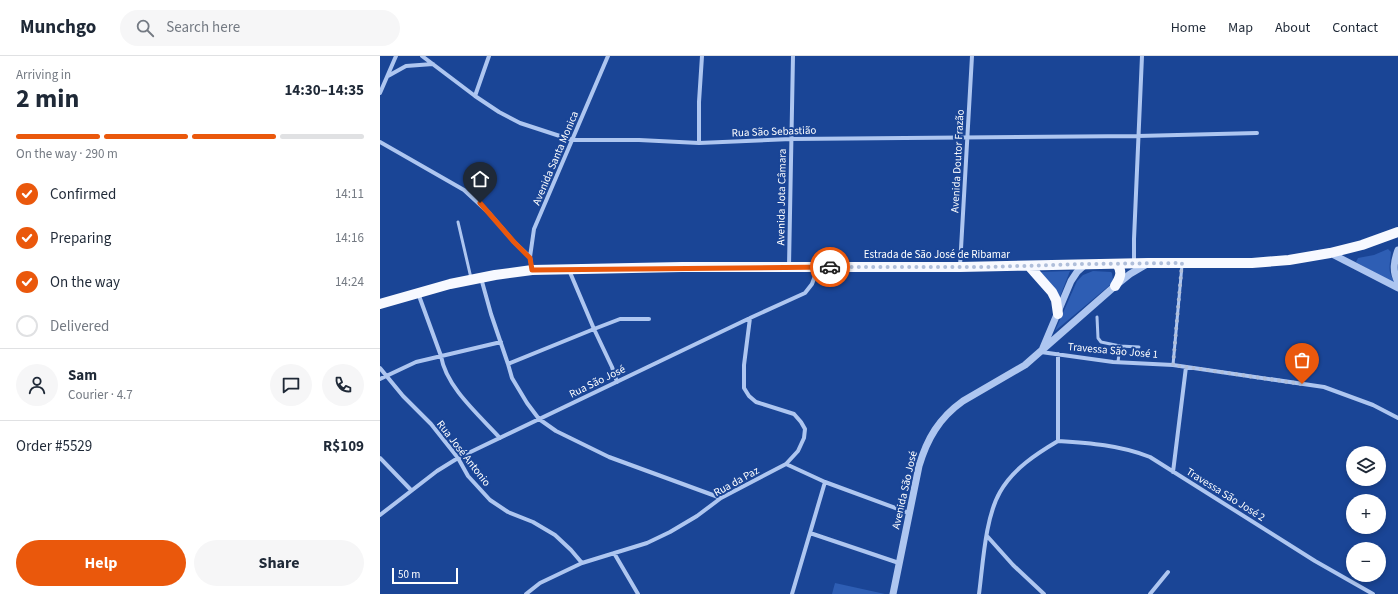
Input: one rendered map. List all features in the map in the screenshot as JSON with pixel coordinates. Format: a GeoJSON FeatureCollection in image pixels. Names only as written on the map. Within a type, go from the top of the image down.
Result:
{"type":"FeatureCollection","features":[{"type":"Feature","properties":{"kind":"main road","name":"Estrada de São José de Ribamar"},"geometry":{"type":"LineString","coordinates":[[380,304],[418,292],[476,279],[532,270],[1252,263],[1289,260],[1330,253],[1362,245],[1398,232]]}},
{"type":"Feature","properties":{"kind":"main road"},"geometry":{"type":"LineString","coordinates":[[1115,286],[1121,275],[1121,271],[1117,264]]}},
{"type":"Feature","properties":{"kind":"main road"},"geometry":{"type":"LineString","coordinates":[[1029,266],[1052,292],[1056,300],[1058,314]]}},
{"type":"Feature","properties":{"kind":"street"},"geometry":{"type":"LineString","coordinates":[[380,93],[381,86],[388,76],[396,56]]}},
{"type":"Feature","properties":{"kind":"street","name":"Rua São Sebastião"},"geometry":{"type":"LineString","coordinates":[[422,56],[499,112],[520,123],[572,140],[639,140],[699,143],[791,139],[1257,134]]}},
{"type":"Feature","properties":{"kind":"street"},"geometry":{"type":"LineString","coordinates":[[475,96],[488,56]]}},
{"type":"Feature","properties":{"kind":"street","name":"Avenida Santa Monica"},"geometry":{"type":"LineString","coordinates":[[532,270],[530,258],[534,229],[608,56]]}},
{"type":"Feature","properties":{"kind":"street"},"geometry":{"type":"LineString","coordinates":[[699,143],[699,102],[702,56]]}},
{"type":"Feature","properties":{"kind":"street","name":"Avenida Jota Câmara"},"geometry":{"type":"LineString","coordinates":[[789,267],[793,56]]}},
{"type":"Feature","properties":{"kind":"street","name":"Avenida Doutor Frazão"},"geometry":{"type":"LineString","coordinates":[[960,267],[972,56]]}},
{"type":"Feature","properties":{"kind":"street"},"geometry":{"type":"LineString","coordinates":[[1134,264],[1142,56]]}},
{"type":"Feature","properties":{"kind":"street"},"geometry":{"type":"LineString","coordinates":[[388,76],[406,66],[433,64]]}},
{"type":"Feature","properties":{"kind":"street"},"geometry":{"type":"LineString","coordinates":[[380,142],[464,190],[490,214],[530,258]]}},
{"type":"Feature","properties":{"kind":"street"},"geometry":{"type":"LineString","coordinates":[[1398,250],[1394,265],[1394,272],[1398,282]]}},
{"type":"Feature","properties":{"kind":"street"},"geometry":{"type":"LineString","coordinates":[[1330,253],[1398,288]]}},
{"type":"Feature","properties":{"kind":"street","name":"Avenida São José"},"geometry":{"type":"LineString","coordinates":[[893,594],[919,466],[924,449],[938,424],[958,405],[1018,370],[1041,352],[1115,286],[1130,274],[1148,263]]}},
{"type":"Feature","properties":{"kind":"street","name":"Avenida São José"},"geometry":{"type":"LineString","coordinates":[[1041,352],[1073,276],[1086,264]]}},
{"type":"Feature","properties":{"kind":"street","name":"Rua São José"},"geometry":{"type":"LineString","coordinates":[[380,515],[437,471],[458,458],[805,293],[812,284],[816,267]]}},
{"type":"Feature","properties":{"kind":"street"},"geometry":{"type":"LineString","coordinates":[[569,270],[617,382]]}},
{"type":"Feature","properties":{"kind":"street"},"geometry":{"type":"LineString","coordinates":[[476,279],[491,314],[512,378],[527,403],[539,419],[556,431],[610,457],[721,498]]}},
{"type":"Feature","properties":{"kind":"street"},"geometry":{"type":"LineString","coordinates":[[418,292],[448,378],[462,396],[500,438]]}},
{"type":"Feature","properties":{"kind":"street","name":"Rua da Paz"},"geometry":{"type":"LineString","coordinates":[[526,594],[540,583],[582,563],[647,543],[670,532],[697,516],[721,498],[786,464],[798,451],[804,438],[805,429],[801,422],[794,414],[756,402],[749,396],[744,388],[744,365],[750,318]]}},
{"type":"Feature","properties":{"kind":"street"},"geometry":{"type":"LineString","coordinates":[[508,364],[594,328],[620,320],[649,319]]}},
{"type":"Feature","properties":{"kind":"street"},"geometry":{"type":"LineString","coordinates":[[380,379],[416,362],[501,342]]}},
{"type":"Feature","properties":{"kind":"street","name":"Travessa São José 1"},"geometry":{"type":"LineString","coordinates":[[1041,352],[1118,362],[1173,365],[1324,387],[1373,405],[1398,418]]}},
{"type":"Feature","properties":{"kind":"street"},"geometry":{"type":"LineString","coordinates":[[979,594],[989,520],[1000,492],[1014,475],[1034,456],[1058,441],[1058,354]]}},
{"type":"Feature","properties":{"kind":"street"},"geometry":{"type":"LineString","coordinates":[[1173,472],[1186,367]]}},
{"type":"Feature","properties":{"kind":"street","name":"Rua José Antonio"},"geometry":{"type":"LineString","coordinates":[[380,368],[403,396],[432,424],[458,458],[468,476],[490,500],[508,512],[533,522],[555,535],[582,563]]}},
{"type":"Feature","properties":{"kind":"street","name":"Travessa São José 2"},"geometry":{"type":"LineString","coordinates":[[1058,441],[1110,446],[1131,450],[1150,457],[1315,561],[1373,594]]}},
{"type":"Feature","properties":{"kind":"street"},"geometry":{"type":"LineString","coordinates":[[380,458],[411,490]]}},
{"type":"Feature","properties":{"kind":"street"},"geometry":{"type":"LineString","coordinates":[[786,464],[825,482],[909,513]]}},
{"type":"Feature","properties":{"kind":"street"},"geometry":{"type":"LineString","coordinates":[[792,594],[825,482]]}},
{"type":"Feature","properties":{"kind":"street"},"geometry":{"type":"LineString","coordinates":[[810,533],[899,563]]}},
{"type":"Feature","properties":{"kind":"street"},"geometry":{"type":"LineString","coordinates":[[987,536],[1013,565],[1044,594]]}},
{"type":"Feature","properties":{"kind":"street"},"geometry":{"type":"LineString","coordinates":[[614,553],[638,594]]}},
{"type":"Feature","properties":{"kind":"street"},"geometry":{"type":"LineString","coordinates":[[1150,594],[1168,572]]}},
{"type":"Feature","properties":{"kind":"lane"},"geometry":{"type":"LineString","coordinates":[[458,222],[476,279]]}},
{"type":"Feature","properties":{"kind":"lane"},"geometry":{"type":"LineString","coordinates":[[1173,365],[1182,263]]}},
{"type":"Feature","properties":{"kind":"lane"},"geometry":{"type":"LineString","coordinates":[[1097,317],[1099,341],[1120,346],[1139,347]]}},
{"type":"Feature","properties":{"kind":"lane"},"geometry":{"type":"LineString","coordinates":[[1118,362],[1120,346]]}},
{"type":"Feature","properties":{"kind":"shaded area"},"geometry":{"type":"Polygon","coordinates":[[[1388,249],[1391,252],[1390,273],[1398,286],[1356,262],[1358,258],[1374,255],[1388,249]]]}},
{"type":"Feature","properties":{"kind":"shaded area"},"geometry":{"type":"Polygon","coordinates":[[[1070,271],[1059,299],[1054,287],[1040,272],[1070,271]]]}},
{"type":"Feature","properties":{"kind":"shaded area"},"geometry":{"type":"Polygon","coordinates":[[[1093,271],[1111,272],[1113,280],[1110,285],[1055,331],[1077,281],[1083,275],[1093,271]]]}},
{"type":"Feature","properties":{"kind":"shaded area"},"geometry":{"type":"Polygon","coordinates":[[[835,583],[885,594],[832,594],[835,583]]]}},
{"type":"Feature","properties":{"kind":"way so far"},"geometry":{"type":"LineString","coordinates":[[830,267],[988,267],[1182,263],[1173,365],[1302,384]]}},
{"type":"Feature","properties":{"kind":"route"},"geometry":{"type":"LineString","coordinates":[[480,203],[530,258],[532,270],[830,267]]}}]}
